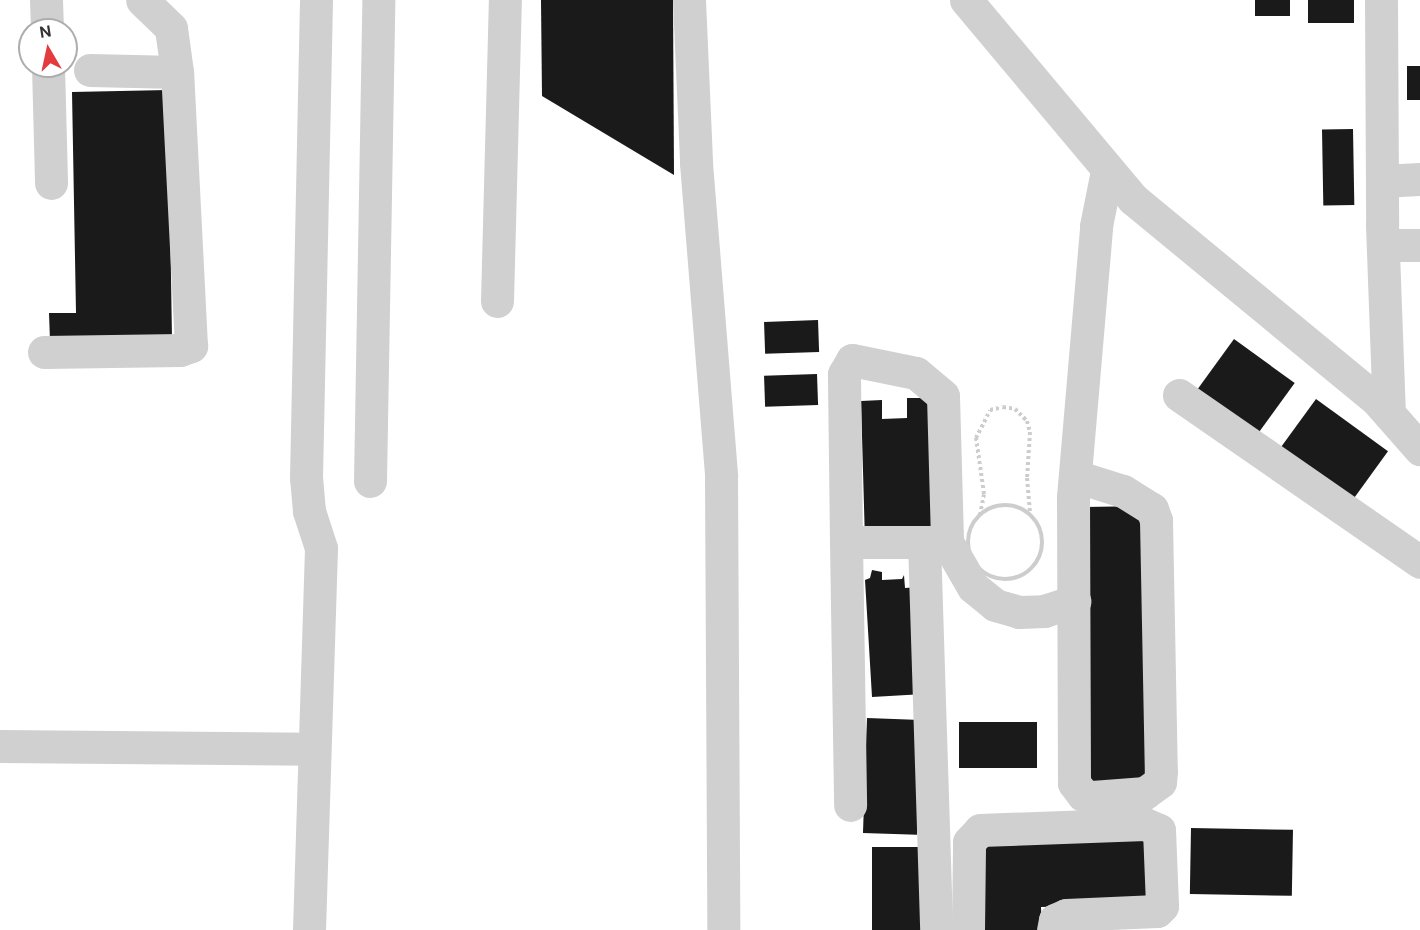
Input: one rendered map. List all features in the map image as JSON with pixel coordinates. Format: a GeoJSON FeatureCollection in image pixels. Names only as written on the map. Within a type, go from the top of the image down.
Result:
{"type":"FeatureCollection","features":[{"type":"Feature","properties":{"kind":"street"},"geometry":{"type":"LineString","coordinates":[[46,0],[47,18]]}},
{"type":"Feature","properties":{"kind":"street"},"geometry":{"type":"LineString","coordinates":[[44,352],[180,351],[191,346],[177,72],[171,28],[142,0]]}},
{"type":"Feature","properties":{"kind":"street"},"geometry":{"type":"LineString","coordinates":[[309,930],[321,548],[309,511],[306,478],[316,0]]}},
{"type":"Feature","properties":{"kind":"street"},"geometry":{"type":"LineString","coordinates":[[370,481],[378,0]]}},
{"type":"Feature","properties":{"kind":"street"},"geometry":{"type":"LineString","coordinates":[[497,301],[505,0]]}},
{"type":"Feature","properties":{"kind":"street"},"geometry":{"type":"LineString","coordinates":[[689,0],[696,164],[721,476],[723,930]]}},
{"type":"Feature","properties":{"kind":"street"},"geometry":{"type":"LineString","coordinates":[[966,0],[1107,171],[1133,199],[1215,270],[1376,399],[1420,449]]}},
{"type":"Feature","properties":{"kind":"street"},"geometry":{"type":"LineString","coordinates":[[1381,0],[1383,245],[1389,413]]}},
{"type":"Feature","properties":{"kind":"street"},"geometry":{"type":"LineString","coordinates":[[90,70],[177,72]]}},
{"type":"Feature","properties":{"kind":"street"},"geometry":{"type":"LineString","coordinates":[[48,78],[51,183]]}},
{"type":"Feature","properties":{"kind":"street"},"geometry":{"type":"LineString","coordinates":[[1075,476],[1124,491],[1152,509],[1156,520],[1161,771],[1160,782],[1145,793],[1092,797],[1083,795],[1074,783],[1075,476],[1096,226],[1107,171]]}},
{"type":"Feature","properties":{"kind":"street"},"geometry":{"type":"LineString","coordinates":[[1382,181],[1420,179]]}},
{"type":"Feature","properties":{"kind":"street"},"geometry":{"type":"LineString","coordinates":[[1383,245],[1420,245]]}},
{"type":"Feature","properties":{"kind":"street"},"geometry":{"type":"LineString","coordinates":[[850,805],[844,374],[852,360],[860,360],[916,373],[943,396],[936,542],[936,930]]}},
{"type":"Feature","properties":{"kind":"street"},"geometry":{"type":"LineString","coordinates":[[1179,395],[1420,562]]}},
{"type":"Feature","properties":{"kind":"street"},"geometry":{"type":"LineString","coordinates":[[846,542],[936,542]]}},
{"type":"Feature","properties":{"kind":"street"},"geometry":{"type":"LineString","coordinates":[[936,542],[973,587],[995,605],[1020,612],[1044,611],[1074,601]]}},
{"type":"Feature","properties":{"kind":"street"},"geometry":{"type":"LineString","coordinates":[[0,746],[313,749]]}},
{"type":"Feature","properties":{"kind":"street"},"geometry":{"type":"LineString","coordinates":[[968,930],[969,842],[980,830],[1145,824],[1159,830],[1161,906],[1157,911],[1066,915],[1055,920],[1053,930]]}},
{"type":"Feature","properties":{"kind":"path"},"geometry":{"type":"LineString","coordinates":[[980,515],[984,494],[976,438],[990,410],[1002,407],[1016,410],[1027,421],[1030,432],[1027,478],[1030,514],[1042,535],[1038,559],[1025,572],[1008,579],[985,573],[970,554],[969,530],[980,515],[995,506],[1008,505],[1030,514]]}},
{"type":"Feature","properties":{"kind":"building"},"geometry":{"type":"Polygon","coordinates":[[[541,0],[673,0],[674,175],[542,96],[541,0]]]}},
{"type":"Feature","properties":{"kind":"building"},"geometry":{"type":"Polygon","coordinates":[[[1255,0],[1290,0],[1290,16],[1255,16],[1255,0]]]}},
{"type":"Feature","properties":{"kind":"building"},"geometry":{"type":"Polygon","coordinates":[[[1308,0],[1354,0],[1354,23],[1308,23],[1308,0]]]}},
{"type":"Feature","properties":{"kind":"building"},"geometry":{"type":"Polygon","coordinates":[[[1407,66],[1420,66],[1420,100],[1407,100],[1407,66]]]}},
{"type":"Feature","properties":{"kind":"building"},"geometry":{"type":"Polygon","coordinates":[[[168,90],[172,338],[50,341],[49,313],[76,313],[72,92],[168,90]]]}},
{"type":"Feature","properties":{"kind":"building"},"geometry":{"type":"Polygon","coordinates":[[[1353,129],[1354,205],[1323,206],[1322,130],[1353,129]]]}},
{"type":"Feature","properties":{"kind":"building"},"geometry":{"type":"Polygon","coordinates":[[[818,320],[819,352],[765,354],[764,322],[818,320]]]}},
{"type":"Feature","properties":{"kind":"building"},"geometry":{"type":"Polygon","coordinates":[[[1234,339],[1295,383],[1255,437],[1195,393],[1234,339]]]}},
{"type":"Feature","properties":{"kind":"building"},"geometry":{"type":"Polygon","coordinates":[[[817,374],[818,405],[765,407],[764,376],[817,374]]]}},
{"type":"Feature","properties":{"kind":"building"},"geometry":{"type":"Polygon","coordinates":[[[907,398],[929,398],[933,539],[865,541],[861,401],[882,400],[882,419],[907,418],[907,398]]]}},
{"type":"Feature","properties":{"kind":"building"},"geometry":{"type":"Polygon","coordinates":[[[1316,399],[1388,451],[1352,501],[1280,448],[1316,399]]]}},
{"type":"Feature","properties":{"kind":"building"},"geometry":{"type":"Polygon","coordinates":[[[1144,506],[1149,786],[1090,787],[1085,507],[1144,506]]]}},
{"type":"Feature","properties":{"kind":"building"},"geometry":{"type":"Polygon","coordinates":[[[872,570],[882,572],[882,580],[902,579],[904,575],[905,588],[918,587],[924,694],[872,697],[865,580],[870,578],[872,570]]]}},
{"type":"Feature","properties":{"kind":"building"},"geometry":{"type":"Polygon","coordinates":[[[867,718],[921,720],[917,835],[863,833],[867,718]]]}},
{"type":"Feature","properties":{"kind":"building"},"geometry":{"type":"Polygon","coordinates":[[[959,722],[1037,722],[1037,768],[959,768],[959,722]]]}},
{"type":"Feature","properties":{"kind":"building"},"geometry":{"type":"Polygon","coordinates":[[[1191,828],[1293,830],[1292,896],[1190,894],[1191,828]]]}},
{"type":"Feature","properties":{"kind":"building"},"geometry":{"type":"Polygon","coordinates":[[[1151,838],[1153,904],[1041,907],[1042,930],[979,930],[976,843],[1151,838]]]}},
{"type":"Feature","properties":{"kind":"building"},"geometry":{"type":"Polygon","coordinates":[[[872,847],[924,847],[924,930],[872,930],[872,847]]]}}]}
